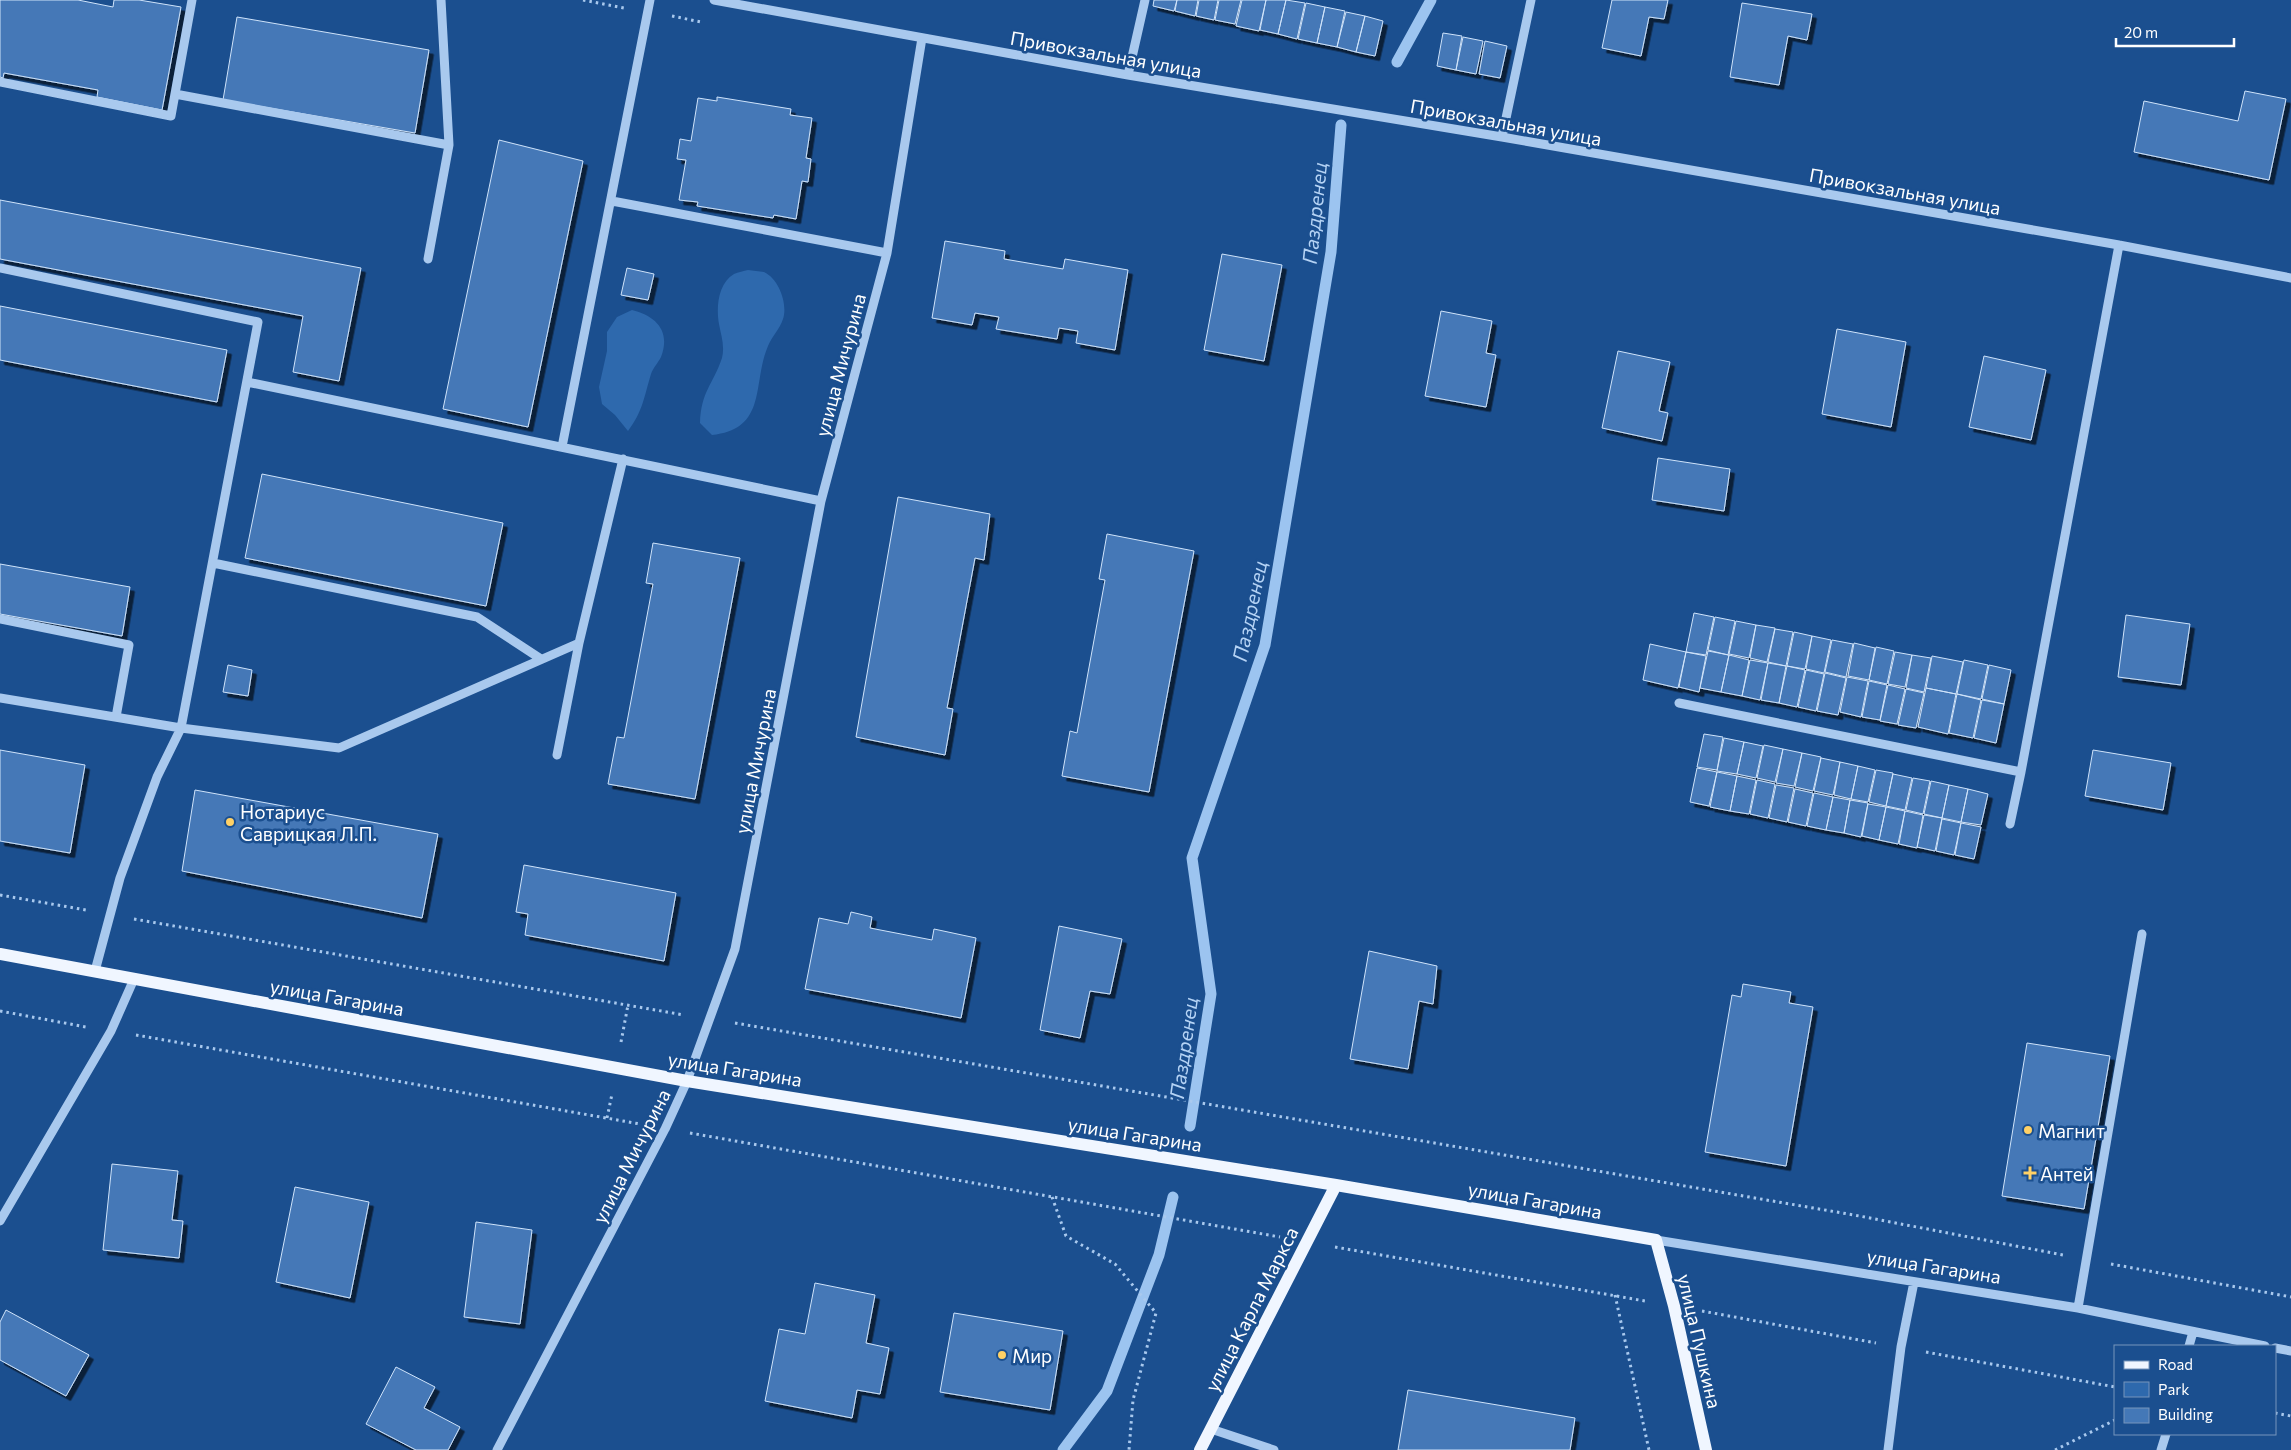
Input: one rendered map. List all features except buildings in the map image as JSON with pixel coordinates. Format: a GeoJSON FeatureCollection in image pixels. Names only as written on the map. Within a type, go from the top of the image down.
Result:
{"type":"FeatureCollection","features":[{"type":"Feature","properties":{"kind":"main road","name":"улица Гагарина"},"geometry":{"type":"LineString","coordinates":[[0,954],[687,1081],[1336,1185],[1656,1240]]}},
{"type":"Feature","properties":{"kind":"main road","name":"улица Карла Маркса"},"geometry":{"type":"LineString","coordinates":[[1200,1450],[1336,1185]]}},
{"type":"Feature","properties":{"kind":"main road","name":"улица Пушкина"},"geometry":{"type":"LineString","coordinates":[[1656,1240],[1674,1306],[1706,1450]]}},
{"type":"Feature","properties":{"kind":"street"},"geometry":{"type":"LineString","coordinates":[[0,82],[171,116],[192,0]]}},
{"type":"Feature","properties":{"kind":"street"},"geometry":{"type":"LineString","coordinates":[[428,260],[449,145],[441,0]]}},
{"type":"Feature","properties":{"kind":"street"},"geometry":{"type":"LineString","coordinates":[[562,447],[612,201],[650,0]]}},
{"type":"Feature","properties":{"kind":"street","name":"Привокзальная улица"},"geometry":{"type":"LineString","coordinates":[[714,0],[1128,75],[2118,245],[2291,278]]}},
{"type":"Feature","properties":{"kind":"street"},"geometry":{"type":"LineString","coordinates":[[1128,75],[1145,0]]}},
{"type":"Feature","properties":{"kind":"street"},"geometry":{"type":"LineString","coordinates":[[1502,138],[1531,0]]}},
{"type":"Feature","properties":{"kind":"street","name":"улица Мичурина"},"geometry":{"type":"LineString","coordinates":[[497,1450],[665,1129],[687,1081],[735,949],[821,501],[887,252],[922,38]]}},
{"type":"Feature","properties":{"kind":"street"},"geometry":{"type":"LineString","coordinates":[[175,94],[449,145]]}},
{"type":"Feature","properties":{"kind":"street"},"geometry":{"type":"LineString","coordinates":[[612,201],[887,252]]}},
{"type":"Feature","properties":{"kind":"street"},"geometry":{"type":"LineString","coordinates":[[2010,824],[2118,245]]}},
{"type":"Feature","properties":{"kind":"street"},"geometry":{"type":"LineString","coordinates":[[0,268],[258,322],[181,728],[154,786],[120,878],[95,971]]}},
{"type":"Feature","properties":{"kind":"street"},"geometry":{"type":"LineString","coordinates":[[247,382],[821,501]]}},
{"type":"Feature","properties":{"kind":"street"},"geometry":{"type":"LineString","coordinates":[[558,755],[580,643],[623,460]]}},
{"type":"Feature","properties":{"kind":"street"},"geometry":{"type":"LineString","coordinates":[[213,563],[477,617],[541,659]]}},
{"type":"Feature","properties":{"kind":"street"},"geometry":{"type":"LineString","coordinates":[[0,619],[129,645],[116,717]]}},
{"type":"Feature","properties":{"kind":"street"},"geometry":{"type":"LineString","coordinates":[[0,698],[181,728],[339,748],[580,643]]}},
{"type":"Feature","properties":{"kind":"street"},"geometry":{"type":"LineString","coordinates":[[1679,703],[2021,772]]}},
{"type":"Feature","properties":{"kind":"street"},"geometry":{"type":"LineString","coordinates":[[2078,1308],[2142,934]]}},
{"type":"Feature","properties":{"kind":"street"},"geometry":{"type":"LineString","coordinates":[[0,1221],[111,1031],[134,978]]}},
{"type":"Feature","properties":{"kind":"street","name":"улица Гагарина"},"geometry":{"type":"LineString","coordinates":[[1656,1240],[2078,1308],[2260,1345]]}},
{"type":"Feature","properties":{"kind":"street"},"geometry":{"type":"LineString","coordinates":[[1888,1450],[1901,1347],[1914,1282]]}},
{"type":"Feature","properties":{"kind":"street"},"geometry":{"type":"LineString","coordinates":[[2189,1345],[2193,1332]]}},
{"type":"Feature","properties":{"kind":"street"},"geometry":{"type":"LineString","coordinates":[[2276,1348],[2291,1351]]}},
{"type":"Feature","properties":{"kind":"street"},"geometry":{"type":"LineString","coordinates":[[1211,1428],[1274,1450]]}},
{"type":"Feature","properties":{"kind":"street"},"geometry":{"type":"LineString","coordinates":[[2161,1450],[2166,1435]]}},
{"type":"Feature","properties":{"kind":"path"},"geometry":{"type":"LineString","coordinates":[[0,895],[709,1019],[1854,1215],[2291,1297]]}},
{"type":"Feature","properties":{"kind":"path"},"geometry":{"type":"LineString","coordinates":[[0,1012],[1234,1230]]}},
{"type":"Feature","properties":{"kind":"path"},"geometry":{"type":"LineString","coordinates":[[1052,1197],[1066,1236],[1115,1264],[1156,1313],[1133,1400],[1129,1450]]}},
{"type":"Feature","properties":{"kind":"path"},"geometry":{"type":"LineString","coordinates":[[1615,1295],[1650,1450]]}},
{"type":"Feature","properties":{"kind":"path"},"geometry":{"type":"LineString","coordinates":[[2276,1413],[2291,1416]]}},
{"type":"Feature","properties":{"kind":"path"},"geometry":{"type":"LineString","coordinates":[[2055,1450],[2114,1420]]}},
{"type":"Feature","properties":{"kind":"green space"},"geometry":{"type":"Polygon","coordinates":[[[748,270],[764,272],[774,280],[783,299],[783,319],[768,346],[763,360],[755,402],[750,414],[742,424],[730,431],[712,435],[700,423],[705,395],[719,367],[723,354],[718,318],[719,296],[724,283],[729,278],[736,273],[748,270]]]}},
{"type":"Feature","properties":{"kind":"green space"},"geometry":{"type":"Polygon","coordinates":[[[632,310],[648,316],[659,326],[663,332],[664,348],[651,374],[640,410],[628,431],[615,415],[602,404],[599,387],[607,351],[607,332],[617,317],[632,310]]]}},
{"type":"Feature","properties":{"kind":"waterway","name":"Паздренец"},"geometry":{"type":"LineString","coordinates":[[1397,62],[1431,0]]}},
{"type":"Feature","properties":{"kind":"waterway","name":"Паздренец"},"geometry":{"type":"LineString","coordinates":[[1190,1126],[1211,994],[1192,858],[1265,645],[1331,252],[1341,125]]}},
{"type":"Feature","properties":{"kind":"waterway","name":"Паздренец"},"geometry":{"type":"LineString","coordinates":[[1063,1450],[1107,1391],[1159,1255],[1173,1197]]}},
{"type":"Feature","properties":{"kind":"place","name":"Нотариус Саврицкая Л.П."},"geometry":{"type":"Point","coordinates":[230,822]}},
{"type":"Feature","properties":{"kind":"place","name":"Магнит"},"geometry":{"type":"Point","coordinates":[2028,1130]}},
{"type":"Feature","properties":{"kind":"place","name":"Антей"},"geometry":{"type":"Point","coordinates":[2030,1173]}},
{"type":"Feature","properties":{"kind":"place","name":"Мир"},"geometry":{"type":"Point","coordinates":[1002,1355]}}]}
